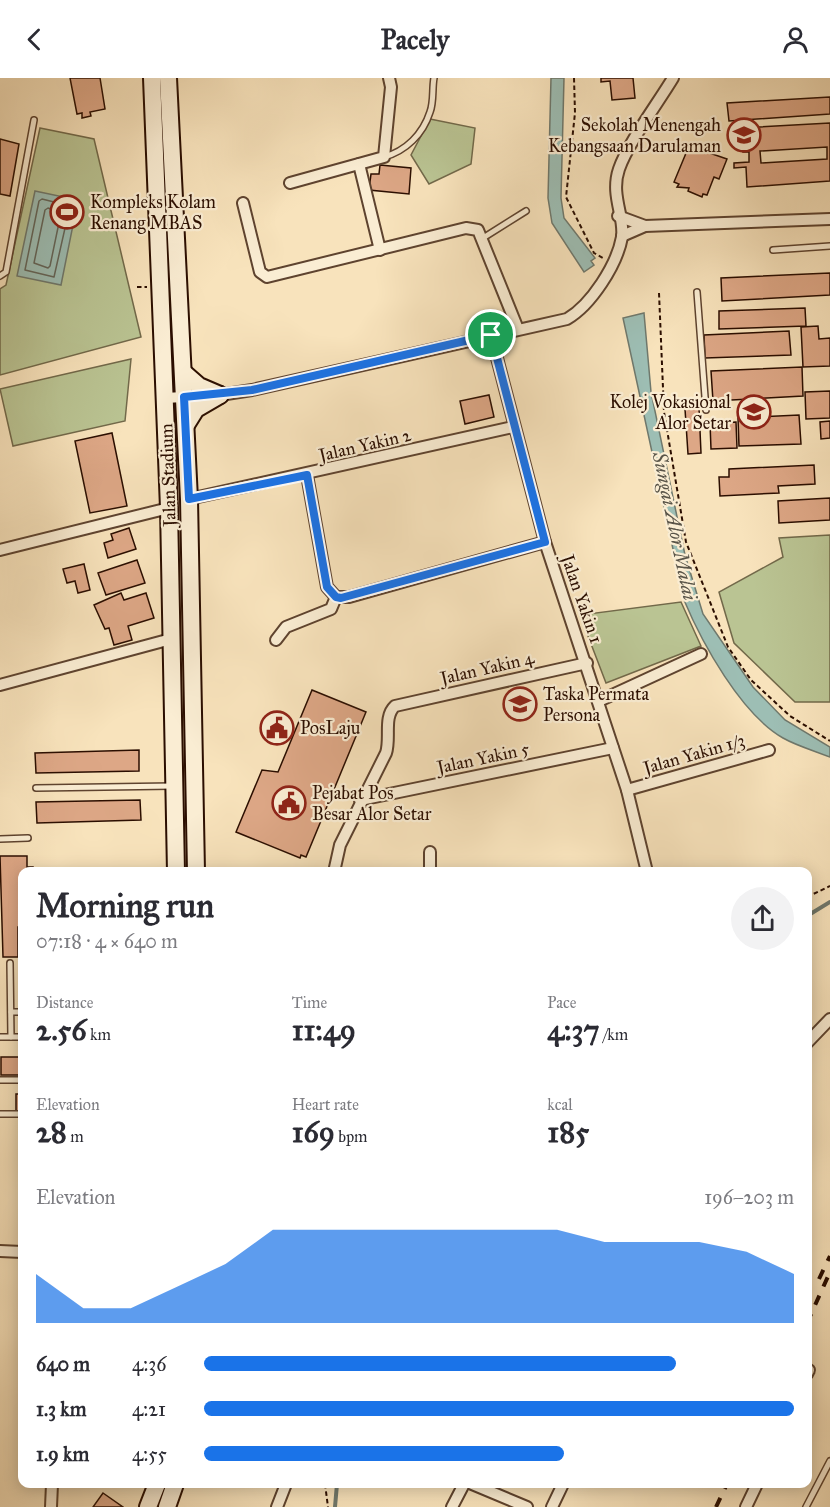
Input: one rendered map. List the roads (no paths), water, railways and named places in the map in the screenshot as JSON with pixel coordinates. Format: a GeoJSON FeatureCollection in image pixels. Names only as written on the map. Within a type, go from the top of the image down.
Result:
{"type":"FeatureCollection","features":[{"type":"Feature","properties":{"kind":"main road","name":"Jalan Stadium"},"geometry":{"type":"LineString","coordinates":[[152,78],[169,508],[176,867]]}},
{"type":"Feature","properties":{"kind":"main road","name":"Jalan Stadium"},"geometry":{"type":"LineString","coordinates":[[168,78],[189,499],[196,867]]}},
{"type":"Feature","properties":{"kind":"main road"},"geometry":{"type":"LineString","coordinates":[[183,372],[199,386],[220,395]]}},
{"type":"Feature","properties":{"kind":"main road"},"geometry":{"type":"LineString","coordinates":[[186,425],[196,409],[220,395]]}},
{"type":"Feature","properties":{"kind":"main road"},"geometry":{"type":"LineString","coordinates":[[148,1507],[155,1488]]}},
{"type":"Feature","properties":{"kind":"main road"},"geometry":{"type":"LineString","coordinates":[[167,1507],[174,1488]]}},
{"type":"Feature","properties":{"kind":"street"},"geometry":{"type":"LineString","coordinates":[[290,183],[384,157],[391,87],[389,78]]}},
{"type":"Feature","properties":{"kind":"street"},"geometry":{"type":"LineString","coordinates":[[165,398],[220,395],[567,319],[579,312],[593,297],[622,236],[618,216],[616,180],[620,167],[673,78]]}},
{"type":"Feature","properties":{"kind":"street"},"geometry":{"type":"LineString","coordinates":[[359,164],[380,250]]}},
{"type":"Feature","properties":{"kind":"street"},"geometry":{"type":"LineString","coordinates":[[243,203],[260,272],[267,277],[466,228],[478,230],[518,329]]}},
{"type":"Feature","properties":{"kind":"street"},"geometry":{"type":"LineString","coordinates":[[618,216],[645,226]]}},
{"type":"Feature","properties":{"kind":"street"},"geometry":{"type":"LineString","coordinates":[[622,236],[645,226],[830,219]]}},
{"type":"Feature","properties":{"kind":"street","name":"Jalan Yakin 1"},"geometry":{"type":"LineString","coordinates":[[491,335],[513,427],[545,542],[587,663],[627,790],[646,867]]}},
{"type":"Feature","properties":{"kind":"street","name":"Jalan Yakin 2"},"geometry":{"type":"LineString","coordinates":[[189,499],[307,475],[513,427]]}},
{"type":"Feature","properties":{"kind":"street"},"geometry":{"type":"LineString","coordinates":[[307,475],[327,587],[336,597],[349,597],[545,542]]}},
{"type":"Feature","properties":{"kind":"street"},"geometry":{"type":"LineString","coordinates":[[0,550],[169,508]]}},
{"type":"Feature","properties":{"kind":"street"},"geometry":{"type":"LineString","coordinates":[[276,640],[286,627],[331,609],[336,597]]}},
{"type":"Feature","properties":{"kind":"street"},"geometry":{"type":"LineString","coordinates":[[0,685],[171,639]]}},
{"type":"Feature","properties":{"kind":"street"},"geometry":{"type":"LineString","coordinates":[[599,700],[701,654]]}},
{"type":"Feature","properties":{"kind":"street","name":"Jalan Yakin 4"},"geometry":{"type":"LineString","coordinates":[[360,800],[386,753],[389,740],[388,717],[395,706],[587,663]]}},
{"type":"Feature","properties":{"kind":"street","name":"Jalan Yakin 5"},"geometry":{"type":"LineString","coordinates":[[360,800],[613,748]]}},
{"type":"Feature","properties":{"kind":"street","name":"Jalan Yakin 1/3"},"geometry":{"type":"LineString","coordinates":[[627,790],[770,750]]}},
{"type":"Feature","properties":{"kind":"street"},"geometry":{"type":"LineString","coordinates":[[335,867],[336,855],[360,800]]}},
{"type":"Feature","properties":{"kind":"street"},"geometry":{"type":"LineString","coordinates":[[429,867],[430,852]]}},
{"type":"Feature","properties":{"kind":"street"},"geometry":{"type":"LineString","coordinates":[[812,1038],[830,1019]]}},
{"type":"Feature","properties":{"kind":"street"},"geometry":{"type":"LineString","coordinates":[[0,1251],[18,1252]]}},
{"type":"Feature","properties":{"kind":"street"},"geometry":{"type":"LineString","coordinates":[[51,1507],[52,1488]]}},
{"type":"Feature","properties":{"kind":"street"},"geometry":{"type":"LineString","coordinates":[[277,1507],[284,1488]]}},
{"type":"Feature","properties":{"kind":"street"},"geometry":{"type":"LineString","coordinates":[[452,1507],[462,1488]]}},
{"type":"Feature","properties":{"kind":"street"},"geometry":{"type":"LineString","coordinates":[[482,1488],[527,1507]]}},
{"type":"Feature","properties":{"kind":"street"},"geometry":{"type":"LineString","coordinates":[[552,1507],[561,1488]]}},
{"type":"Feature","properties":{"kind":"street"},"geometry":{"type":"LineString","coordinates":[[746,1507],[755,1488]]}},
{"type":"Feature","properties":{"kind":"lane"},"geometry":{"type":"LineString","coordinates":[[384,157],[407,148],[416,136],[430,112],[434,78]]}},
{"type":"Feature","properties":{"kind":"lane"},"geometry":{"type":"LineString","coordinates":[[0,276],[6,272],[34,120]]}},
{"type":"Feature","properties":{"kind":"lane"},"geometry":{"type":"LineString","coordinates":[[483,238],[526,211]]}},
{"type":"Feature","properties":{"kind":"lane"},"geometry":{"type":"LineString","coordinates":[[773,250],[830,246]]}},
{"type":"Feature","properties":{"kind":"lane"},"geometry":{"type":"LineString","coordinates":[[697,292],[706,410]]}},
{"type":"Feature","properties":{"kind":"lane"},"geometry":{"type":"LineString","coordinates":[[36,788],[175,786]]}},
{"type":"Feature","properties":{"kind":"lane"},"geometry":{"type":"LineString","coordinates":[[0,839],[28,838]]}},
{"type":"Feature","properties":{"kind":"lane"},"geometry":{"type":"LineString","coordinates":[[10,963],[11,1037]]}},
{"type":"Feature","properties":{"kind":"lane"},"geometry":{"type":"LineString","coordinates":[[11,1012],[18,1012]]}},
{"type":"Feature","properties":{"kind":"lane"},"geometry":{"type":"LineString","coordinates":[[0,1037],[18,1037]]}},
{"type":"Feature","properties":{"kind":"lane"},"geometry":{"type":"LineString","coordinates":[[0,1080],[18,1080]]}},
{"type":"Feature","properties":{"kind":"lane"},"geometry":{"type":"LineString","coordinates":[[0,1114],[18,1114]]}},
{"type":"Feature","properties":{"kind":"lane"},"geometry":{"type":"LineString","coordinates":[[806,1507],[830,1461]]}},
{"type":"Feature","properties":{"kind":"water"},"geometry":{"type":"Polygon","coordinates":[[[551,78],[564,78],[561,198],[564,218],[595,258],[591,261],[594,265],[584,272],[552,223],[548,198],[551,78]]]}},
{"type":"Feature","properties":{"kind":"water"},"geometry":{"type":"Polygon","coordinates":[[[35,191],[78,200],[61,285],[17,276],[35,191]]]}},
{"type":"Feature","properties":{"kind":"water","name":"Sungai Alor Malai"},"geometry":{"type":"Polygon","coordinates":[[[644,313],[651,392],[685,555],[703,614],[753,687],[785,720],[830,747],[830,757],[783,738],[767,727],[752,712],[724,676],[684,600],[623,318],[644,313]]]}},
{"type":"Feature","properties":{"kind":"waterway"},"geometry":{"type":"LineString","coordinates":[[812,913],[830,902]]}},
{"type":"Feature","properties":{"kind":"waterway"},"geometry":{"type":"LineString","coordinates":[[335,1507],[337,1488]]}},
{"type":"Feature","properties":{"kind":"railway"},"geometry":{"type":"LineString","coordinates":[[819,1279],[830,1256]]}},
{"type":"Feature","properties":{"kind":"railway"},"geometry":{"type":"LineString","coordinates":[[812,1312],[830,1272]]}},
{"type":"Feature","properties":{"kind":"railway"},"geometry":{"type":"LineString","coordinates":[[716,1507],[725,1488]]}},
{"type":"Feature","properties":{"kind":"place","name":"Sekolah Menengah Kebangsaan Darulaman"},"geometry":{"type":"Point","coordinates":[744,135]}},
{"type":"Feature","properties":{"kind":"place","name":"Kompleks Kolam Renang MBAS"},"geometry":{"type":"Point","coordinates":[67,212]}},
{"type":"Feature","properties":{"kind":"place","name":"Kolej Vokasional Alor Setar"},"geometry":{"type":"Point","coordinates":[754,412]}},
{"type":"Feature","properties":{"kind":"place","name":"Taska Permata Persona"},"geometry":{"type":"Point","coordinates":[520,704]}},
{"type":"Feature","properties":{"kind":"place","name":"PosLaju"},"geometry":{"type":"Point","coordinates":[277,728]}},
{"type":"Feature","properties":{"kind":"place","name":"Pejabat Pos Besar Alor Setar"},"geometry":{"type":"Point","coordinates":[289,803]}}]}
